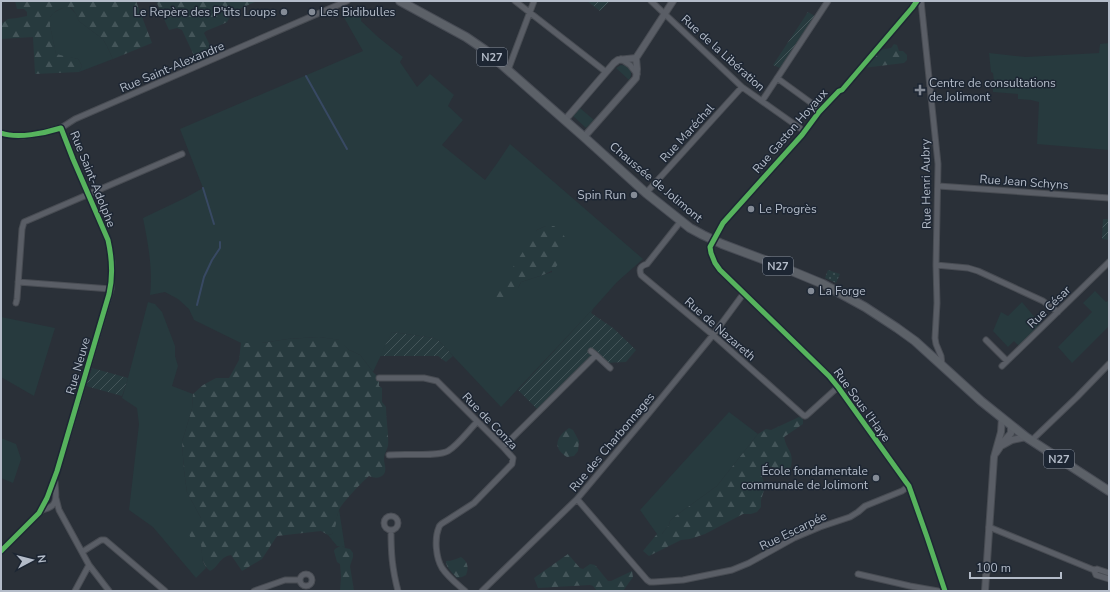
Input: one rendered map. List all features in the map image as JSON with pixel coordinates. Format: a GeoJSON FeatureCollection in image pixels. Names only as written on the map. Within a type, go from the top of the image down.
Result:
{"type":"FeatureCollection","features":[{"type":"Feature","properties":{"kind":"main road","name":"Chaussée de Jolimont"},"geometry":{"type":"LineString","coordinates":[[400,1],[413,4],[485,50],[646,193],[695,231],[713,240],[822,284],[865,306],[898,328],[1002,418]]}},
{"type":"Feature","properties":{"kind":"main road","name":"N27"},"geometry":{"type":"LineString","coordinates":[[1002,418],[1028,439],[1109,491]]}},
{"type":"Feature","properties":{"kind":"street","name":"Rue Saint-Alexandre"},"geometry":{"type":"LineString","coordinates":[[1,133],[23,136],[61,128],[74,119],[347,1]]}},
{"type":"Feature","properties":{"kind":"street"},"geometry":{"type":"LineString","coordinates":[[516,1],[606,72]]}},
{"type":"Feature","properties":{"kind":"street"},"geometry":{"type":"LineString","coordinates":[[508,70],[534,1]]}},
{"type":"Feature","properties":{"kind":"street","name":"Rue de la Libération"},"geometry":{"type":"LineString","coordinates":[[651,1],[742,87],[804,131]]}},
{"type":"Feature","properties":{"kind":"street"},"geometry":{"type":"LineString","coordinates":[[584,137],[636,78],[636,58],[673,1]]}},
{"type":"Feature","properties":{"kind":"street"},"geometry":{"type":"LineString","coordinates":[[762,101],[828,1]]}},
{"type":"Feature","properties":{"kind":"street","name":"Rue Gaston Hoyaux"},"geometry":{"type":"LineString","coordinates":[[713,240],[723,223],[802,135],[821,110],[839,91],[842,90],[917,1]]}},
{"type":"Feature","properties":{"kind":"street","name":"Rue Henri Aubry"},"geometry":{"type":"LineString","coordinates":[[921,1],[936,133],[938,164],[936,265],[937,303],[935,338],[943,366]]}},
{"type":"Feature","properties":{"kind":"street"},"geometry":{"type":"LineString","coordinates":[[565,120],[614,63],[621,59],[636,58]]}},
{"type":"Feature","properties":{"kind":"street"},"geometry":{"type":"LineString","coordinates":[[621,59],[630,65],[637,74]]}},
{"type":"Feature","properties":{"kind":"street","name":"Rue Gaston Hoyaux"},"geometry":{"type":"LineString","coordinates":[[777,78],[821,110]]}},
{"type":"Feature","properties":{"kind":"street","name":"Rue Maréchal"},"geometry":{"type":"LineString","coordinates":[[646,193],[742,87]]}},
{"type":"Feature","properties":{"kind":"street","name":"Rue Saint-Adolphe"},"geometry":{"type":"LineString","coordinates":[[61,128],[106,237],[111,254],[112,265]]}},
{"type":"Feature","properties":{"kind":"street"},"geometry":{"type":"LineString","coordinates":[[16,303],[22,229],[24,222],[182,154]]}},
{"type":"Feature","properties":{"kind":"street","name":"Rue Jean Schyns"},"geometry":{"type":"LineString","coordinates":[[938,186],[1109,198]]}},
{"type":"Feature","properties":{"kind":"street","name":"Rue de Nazareth"},"geometry":{"type":"LineString","coordinates":[[681,221],[647,264],[641,267],[641,275],[713,335],[805,416],[838,387]]}},
{"type":"Feature","properties":{"kind":"street","name":"Rue Sous l'Haye"},"geometry":{"type":"LineString","coordinates":[[713,240],[710,247],[711,253],[720,270],[823,369],[838,387],[909,486],[945,591]]}},
{"type":"Feature","properties":{"kind":"street","name":"Rue César"},"geometry":{"type":"LineString","coordinates":[[1002,366],[1109,262]]}},
{"type":"Feature","properties":{"kind":"street","name":"Rue Neuve"},"geometry":{"type":"LineString","coordinates":[[48,500],[110,289],[112,265]]}},
{"type":"Feature","properties":{"kind":"street"},"geometry":{"type":"LineString","coordinates":[[936,265],[978,270],[1043,301],[1058,312]]}},
{"type":"Feature","properties":{"kind":"street"},"geometry":{"type":"LineString","coordinates":[[18,282],[110,289]]}},
{"type":"Feature","properties":{"kind":"street","name":"Rue des Charbonnages"},"geometry":{"type":"LineString","coordinates":[[482,591],[577,498],[713,335],[744,293]]}},
{"type":"Feature","properties":{"kind":"street"},"geometry":{"type":"LineString","coordinates":[[986,340],[1007,361]]}},
{"type":"Feature","properties":{"kind":"street"},"geometry":{"type":"LineString","coordinates":[[591,351],[610,368]]}},
{"type":"Feature","properties":{"kind":"street"},"geometry":{"type":"LineString","coordinates":[[503,447],[596,355]]}},
{"type":"Feature","properties":{"kind":"street"},"geometry":{"type":"LineString","coordinates":[[998,451],[1008,442],[1016,439],[1028,439],[1077,397],[1109,364]]}},
{"type":"Feature","properties":{"kind":"street","name":"Rue de Conza"},"geometry":{"type":"LineString","coordinates":[[379,378],[424,378],[437,381],[512,457],[512,464],[474,503],[441,524],[439,528],[437,548],[442,567],[445,572],[465,591]]}},
{"type":"Feature","properties":{"kind":"street"},"geometry":{"type":"LineString","coordinates":[[985,591],[994,457],[996,445],[1001,432],[1002,418]]}},
{"type":"Feature","properties":{"kind":"street"},"geometry":{"type":"LineString","coordinates":[[390,455],[443,453],[451,448],[477,422]]}},
{"type":"Feature","properties":{"kind":"street"},"geometry":{"type":"LineString","coordinates":[[994,457],[1011,433],[1011,426]]}},
{"type":"Feature","properties":{"kind":"street","name":"Rue Neuve"},"geometry":{"type":"LineString","coordinates":[[56,506],[55,483],[57,471]]}},
{"type":"Feature","properties":{"kind":"street","name":"Rue Escarpée"},"geometry":{"type":"LineString","coordinates":[[577,498],[647,580],[654,582],[681,580],[732,570],[794,538],[850,517],[865,506],[902,491],[909,486]]}},
{"type":"Feature","properties":{"kind":"street"},"geometry":{"type":"LineString","coordinates":[[1,551],[39,513],[48,500],[56,506],[89,565],[109,591]]}},
{"type":"Feature","properties":{"kind":"street"},"geometry":{"type":"LineString","coordinates":[[39,513],[45,509],[56,506]]}},
{"type":"Feature","properties":{"kind":"street"},"geometry":{"type":"LineString","coordinates":[[989,527],[1094,570],[1097,569],[1109,574]]}},
{"type":"Feature","properties":{"kind":"street"},"geometry":{"type":"LineString","coordinates":[[391,530],[392,562],[398,591]]}},
{"type":"Feature","properties":{"kind":"street"},"geometry":{"type":"LineString","coordinates":[[82,552],[101,540],[105,540],[165,591]]}},
{"type":"Feature","properties":{"kind":"street"},"geometry":{"type":"LineString","coordinates":[[75,591],[89,565]]}},
{"type":"Feature","properties":{"kind":"street"},"geometry":{"type":"LineString","coordinates":[[1094,570],[1096,575],[1109,579]]}},
{"type":"Feature","properties":{"kind":"street"},"geometry":{"type":"LineString","coordinates":[[858,574],[938,591]]}},
{"type":"Feature","properties":{"kind":"street"},"geometry":{"type":"LineString","coordinates":[[254,591],[285,580],[299,580]]}},
{"type":"Feature","properties":{"kind":"green space"},"geometry":{"type":"Polygon","coordinates":[[[15,1],[136,1],[152,43],[113,59],[103,39],[79,21],[71,7],[62,8],[54,12],[50,17],[50,26],[56,54],[78,59],[82,66],[79,72],[35,74],[33,37],[1,39],[1,24],[8,19],[27,16],[27,12],[24,9],[17,9],[15,1]]]}},
{"type":"Feature","properties":{"kind":"green space"},"geometry":{"type":"Polygon","coordinates":[[[156,1],[257,1],[232,12],[227,22],[204,33],[214,54],[197,62],[182,30],[177,28],[169,30],[156,1]]]}},
{"type":"Feature","properties":{"kind":"green space"},"geometry":{"type":"Polygon","coordinates":[[[587,1],[610,1],[600,11],[587,1]]]}},
{"type":"Feature","properties":{"kind":"green space"},"geometry":{"type":"Polygon","coordinates":[[[64,7],[70,7],[76,14],[79,21],[103,39],[113,59],[79,72],[82,66],[78,59],[56,55],[50,26],[50,17],[53,13],[64,7]]]}},
{"type":"Feature","properties":{"kind":"green space"},"geometry":{"type":"Polygon","coordinates":[[[808,12],[815,16],[780,68],[773,65],[808,12]]]}},
{"type":"Feature","properties":{"kind":"green space"},"geometry":{"type":"Polygon","coordinates":[[[342,14],[361,14],[361,21],[403,57],[400,62],[417,87],[430,74],[454,95],[448,106],[463,120],[442,145],[485,180],[510,144],[643,259],[617,282],[501,407],[439,341],[434,338],[392,332],[373,372],[360,355],[349,350],[339,340],[319,337],[288,339],[262,343],[241,343],[194,320],[189,309],[178,299],[165,292],[150,295],[150,266],[143,218],[203,188],[180,129],[363,51],[342,14]],[[546,226],[537,230],[518,288],[521,282],[552,272],[546,226]]]}},
{"type":"Feature","properties":{"kind":"green space"},"geometry":{"type":"Polygon","coordinates":[[[1109,43],[1109,150],[1037,144],[1039,102],[1018,99],[1018,94],[993,92],[992,82],[994,81],[993,73],[991,72],[989,53],[1026,57],[1099,53],[1100,44],[1109,43]]]}},
{"type":"Feature","properties":{"kind":"green space"},"geometry":{"type":"Polygon","coordinates":[[[894,44],[897,45],[899,51],[903,51],[907,55],[907,60],[904,63],[863,68],[879,50],[891,48],[894,44]]]}},
{"type":"Feature","properties":{"kind":"green space"},"geometry":{"type":"Polygon","coordinates":[[[621,65],[626,66],[630,70],[631,74],[629,80],[616,68],[621,65]]]}},
{"type":"Feature","properties":{"kind":"green space"},"geometry":{"type":"Polygon","coordinates":[[[580,108],[594,120],[586,128],[573,116],[580,108]]]}},
{"type":"Feature","properties":{"kind":"green space"},"geometry":{"type":"Polygon","coordinates":[[[1103,219],[1109,219],[1109,240],[1102,239],[1103,219]]]}},
{"type":"Feature","properties":{"kind":"green space"},"geometry":{"type":"Polygon","coordinates":[[[546,226],[554,226],[561,231],[566,239],[561,259],[557,266],[547,273],[521,282],[510,299],[499,305],[495,295],[537,230],[546,226]]]}},
{"type":"Feature","properties":{"kind":"green space"},"geometry":{"type":"Polygon","coordinates":[[[828,270],[840,274],[836,283],[825,278],[828,270]]]}},
{"type":"Feature","properties":{"kind":"green space"},"geometry":{"type":"Polygon","coordinates":[[[1095,291],[1106,302],[1109,302],[1109,326],[1072,363],[1058,347],[1092,312],[1083,303],[1095,291]]]}},
{"type":"Feature","properties":{"kind":"green space"},"geometry":{"type":"Polygon","coordinates":[[[148,302],[155,304],[162,312],[175,346],[175,356],[178,366],[172,386],[193,394],[192,409],[182,442],[187,492],[201,518],[201,543],[203,562],[206,568],[196,578],[153,527],[129,510],[139,424],[137,408],[122,398],[148,302]]]}},
{"type":"Feature","properties":{"kind":"green space"},"geometry":{"type":"Polygon","coordinates":[[[1022,302],[1041,325],[1019,346],[1014,341],[1008,347],[993,331],[1001,312],[1008,316],[1022,302]]]}},
{"type":"Feature","properties":{"kind":"green space"},"geometry":{"type":"Polygon","coordinates":[[[593,309],[591,313],[613,328],[636,350],[626,362],[604,363],[596,356],[539,411],[518,390],[593,309]]]}},
{"type":"Feature","properties":{"kind":"green space"},"geometry":{"type":"Polygon","coordinates":[[[1,317],[55,328],[34,396],[1,377],[1,317]]]}},
{"type":"Feature","properties":{"kind":"green space"},"geometry":{"type":"Polygon","coordinates":[[[392,332],[434,338],[439,341],[453,356],[446,362],[438,356],[380,356],[392,332]]]}},
{"type":"Feature","properties":{"kind":"green space"},"geometry":{"type":"Polygon","coordinates":[[[319,337],[340,340],[349,350],[360,355],[379,378],[379,386],[382,388],[382,402],[386,407],[388,437],[388,446],[384,457],[385,472],[381,477],[377,478],[369,476],[348,498],[339,510],[332,534],[328,535],[321,531],[277,536],[262,559],[242,571],[231,555],[221,560],[210,571],[203,562],[201,543],[191,539],[187,529],[189,523],[201,518],[187,492],[182,442],[192,409],[193,394],[203,385],[216,378],[229,378],[239,360],[241,343],[262,343],[288,339],[319,337]]]}},
{"type":"Feature","properties":{"kind":"green space"},"geometry":{"type":"Polygon","coordinates":[[[92,368],[128,378],[122,396],[86,386],[92,368]]]}},
{"type":"Feature","properties":{"kind":"green space"},"geometry":{"type":"Polygon","coordinates":[[[729,412],[758,434],[717,486],[670,521],[669,525],[662,534],[657,534],[640,510],[729,412]]]}},
{"type":"Feature","properties":{"kind":"green space"},"geometry":{"type":"Polygon","coordinates":[[[799,417],[802,418],[803,424],[784,437],[792,457],[791,467],[782,471],[773,467],[768,467],[761,473],[765,487],[761,500],[761,507],[757,512],[743,514],[705,534],[690,539],[681,540],[649,556],[643,551],[657,534],[662,534],[669,525],[670,521],[717,486],[758,434],[766,429],[771,430],[799,417]]]}},
{"type":"Feature","properties":{"kind":"green space"},"geometry":{"type":"Polygon","coordinates":[[[569,428],[573,430],[579,441],[578,451],[574,456],[567,457],[559,450],[558,442],[561,435],[569,428]]]}},
{"type":"Feature","properties":{"kind":"green space"},"geometry":{"type":"Polygon","coordinates":[[[1,438],[16,444],[21,459],[13,483],[1,478],[1,438]]]}},
{"type":"Feature","properties":{"kind":"green space"},"geometry":{"type":"Polygon","coordinates":[[[339,509],[345,548],[342,546],[337,546],[328,535],[332,534],[339,509]]]}},
{"type":"Feature","properties":{"kind":"green space"},"geometry":{"type":"Polygon","coordinates":[[[340,546],[350,549],[353,553],[350,566],[354,591],[340,591],[340,564],[337,562],[334,551],[340,546]]]}},
{"type":"Feature","properties":{"kind":"green space"},"geometry":{"type":"Polygon","coordinates":[[[568,554],[580,568],[583,569],[590,564],[595,565],[608,581],[632,571],[633,577],[623,591],[597,591],[590,585],[538,588],[534,578],[568,554]]]}},
{"type":"Feature","properties":{"kind":"green space"},"geometry":{"type":"Polygon","coordinates":[[[461,557],[467,565],[467,570],[466,575],[457,578],[448,568],[446,561],[461,557]]]}},
{"type":"Feature","properties":{"kind":"waterway"},"geometry":{"type":"LineString","coordinates":[[306,76],[347,149]]}},
{"type":"Feature","properties":{"kind":"waterway"},"geometry":{"type":"LineString","coordinates":[[203,188],[214,224]]}},
{"type":"Feature","properties":{"kind":"waterway"},"geometry":{"type":"LineString","coordinates":[[197,305],[204,277],[212,260],[220,248],[220,242]]}},
{"type":"Feature","properties":{"kind":"cycle path"},"geometry":{"type":"LineString","coordinates":[[917,1],[842,90],[839,91],[819,112],[802,135],[723,223],[710,247],[715,263],[720,270],[829,376],[909,486],[945,591]]}},
{"type":"Feature","properties":{"kind":"cycle path"},"geometry":{"type":"LineString","coordinates":[[1,133],[8,135],[23,135],[47,132],[61,128],[108,240],[112,267],[109,294],[57,471],[47,498],[39,513],[1,551]]}},
{"type":"Feature","properties":{"kind":"place","name":"Le Repère des P'tits Loups"},"geometry":{"type":"Point","coordinates":[284,12]}},
{"type":"Feature","properties":{"kind":"place","name":"Les Bidibulles"},"geometry":{"type":"Point","coordinates":[312,12]}},
{"type":"Feature","properties":{"kind":"place","name":"Centre de consultations de Jolimont"},"geometry":{"type":"Point","coordinates":[920,90]}},
{"type":"Feature","properties":{"kind":"place","name":"Spin Run"},"geometry":{"type":"Point","coordinates":[634,195]}},
{"type":"Feature","properties":{"kind":"place","name":"Le Progrès"},"geometry":{"type":"Point","coordinates":[751,209]}},
{"type":"Feature","properties":{"kind":"place","name":"La Forge"},"geometry":{"type":"Point","coordinates":[811,291]}},
{"type":"Feature","properties":{"kind":"place","name":"École fondamentale communale de Jolimont"},"geometry":{"type":"Point","coordinates":[876,478]}}]}
